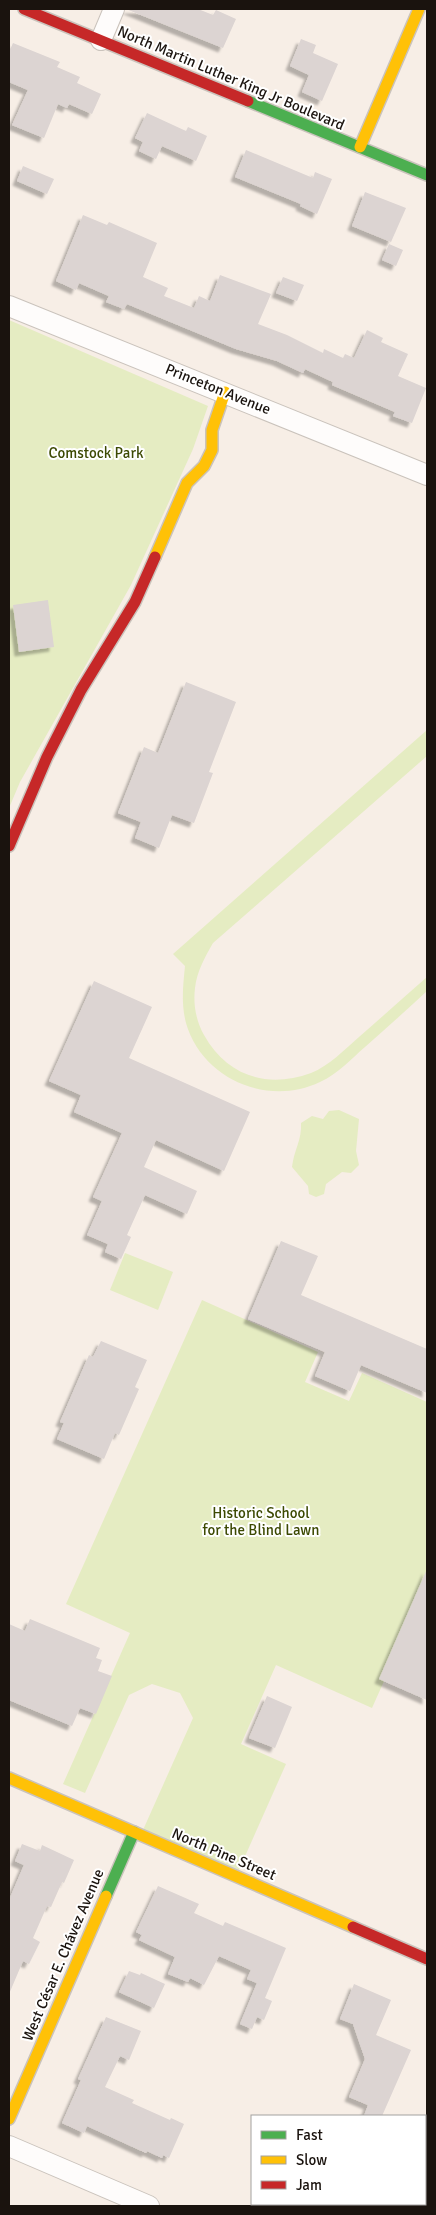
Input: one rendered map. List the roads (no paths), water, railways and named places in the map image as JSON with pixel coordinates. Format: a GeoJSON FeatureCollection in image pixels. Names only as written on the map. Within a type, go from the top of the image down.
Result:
{"type":"FeatureCollection","features":[{"type":"Feature","properties":{"kind":"street","name":"North Martin Luther King Jr Boulevard"},"geometry":{"type":"LineString","coordinates":[[24,9],[427,175]]}},
{"type":"Feature","properties":{"kind":"street"},"geometry":{"type":"LineString","coordinates":[[101,40],[114,9]]}},
{"type":"Feature","properties":{"kind":"street"},"geometry":{"type":"LineString","coordinates":[[360,147],[419,9]]}},
{"type":"Feature","properties":{"kind":"street","name":"Princeton Avenue"},"geometry":{"type":"LineString","coordinates":[[9,306],[427,475]]}},
{"type":"Feature","properties":{"kind":"street"},"geometry":{"type":"LineString","coordinates":[[9,846],[81,690],[135,602],[187,484],[204,466],[212,450],[212,430],[225,392]]}},
{"type":"Feature","properties":{"kind":"street","name":"North Pine Street"},"geometry":{"type":"LineString","coordinates":[[9,1778],[427,1959]]}},
{"type":"Feature","properties":{"kind":"street","name":"West César E. Chávez Avenue"},"geometry":{"type":"LineString","coordinates":[[9,2119],[134,1832]]}},
{"type":"Feature","properties":{"kind":"street"},"geometry":{"type":"LineString","coordinates":[[9,2146],[149,2206]]}},
{"type":"Feature","properties":{"kind":"park label","name":"Comstock Park"},"geometry":{"type":"Point","coordinates":[96,453]}},
{"type":"Feature","properties":{"kind":"park label","name":"Historic School for the Blind Lawn"},"geometry":{"type":"Point","coordinates":[261,1522]}}]}
